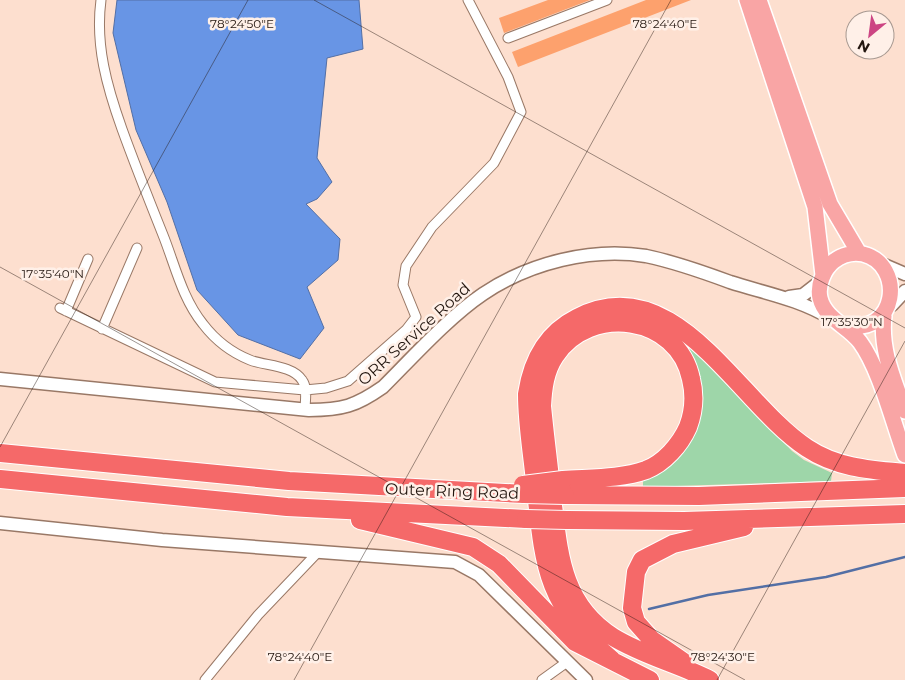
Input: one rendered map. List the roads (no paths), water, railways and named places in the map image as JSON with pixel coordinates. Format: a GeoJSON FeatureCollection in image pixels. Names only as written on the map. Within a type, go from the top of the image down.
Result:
{"type":"FeatureCollection","features":[{"type":"Feature","properties":{"kind":"highway"},"geometry":{"type":"LineString","coordinates":[[612,660],[582,633],[565,611],[546,569],[541,540],[527,410],[527,394],[530,376],[543,348],[560,328],[571,321],[598,310],[614,307],[629,306],[657,313],[690,336],[788,433],[807,448],[833,462],[902,481]]}},
{"type":"Feature","properties":{"kind":"highway"},"geometry":{"type":"LineString","coordinates":[[564,487],[645,470],[661,460],[677,445],[691,419],[694,389],[684,359],[667,338],[641,324],[626,322],[598,325],[586,329],[564,344],[556,355],[545,378],[542,406],[557,541],[561,563],[573,596],[590,621],[614,638],[671,665],[705,677]]}},
{"type":"Feature","properties":{"kind":"highway","name":"Outer Ring Road"},"geometry":{"type":"LineString","coordinates":[[0,453],[289,481],[498,493],[524,489],[564,487],[699,496],[902,481]]}},
{"type":"Feature","properties":{"kind":"highway","name":"Outer Ring Road"},"geometry":{"type":"LineString","coordinates":[[0,479],[314,509],[526,519],[669,521],[905,514]]}},
{"type":"Feature","properties":{"kind":"highway"},"geometry":{"type":"LineString","coordinates":[[314,509],[424,536],[454,541],[488,555],[513,577],[575,642],[650,680]]}},
{"type":"Feature","properties":{"kind":"highway"},"geometry":{"type":"LineString","coordinates":[[705,677],[652,640],[636,622],[632,608],[636,572],[642,560],[673,544],[776,519]]}},
{"type":"Feature","properties":{"kind":"main road"},"geometry":{"type":"LineString","coordinates":[[747,0],[815,206],[822,278],[820,297],[828,314],[861,343],[868,354],[905,455]]}},
{"type":"Feature","properties":{"kind":"main road"},"geometry":{"type":"LineString","coordinates":[[759,0],[830,204],[859,253]]}},
{"type":"Feature","properties":{"kind":"main road"},"geometry":{"type":"LineString","coordinates":[[779,297],[791,298],[803,295],[822,278],[836,260],[843,256],[859,253],[877,259],[884,265],[889,272],[894,288],[882,335],[887,361],[905,411]]}},
{"type":"Feature","properties":{"kind":"main road","name":"ORR Service Road"},"geometry":{"type":"LineString","coordinates":[[0,379],[305,410],[348,408],[366,399],[383,386],[482,295],[507,280],[537,268],[569,259],[598,254],[646,256],[674,262],[798,302],[838,323]]}},
{"type":"Feature","properties":{"kind":"main road"},"geometry":{"type":"LineString","coordinates":[[884,265],[905,274]]}},
{"type":"Feature","properties":{"kind":"main road"},"geometry":{"type":"LineString","coordinates":[[838,323],[865,327],[888,311],[905,291]]}},
{"type":"Feature","properties":{"kind":"main road"},"geometry":{"type":"LineString","coordinates":[[0,523],[162,540],[442,560],[468,568],[479,575],[586,680]]}},
{"type":"Feature","properties":{"kind":"street"},"geometry":{"type":"LineString","coordinates":[[101,0],[99,16],[105,80],[148,203],[163,236],[176,273],[196,315],[214,338],[224,346],[252,361],[292,373],[302,380],[305,390],[305,410]]}},
{"type":"Feature","properties":{"kind":"street"},"geometry":{"type":"LineString","coordinates":[[88,259],[62,309],[102,329],[215,382],[305,390],[326,388],[348,382],[406,330],[416,317],[403,285],[406,266],[441,217],[485,175],[516,123],[520,106],[491,42],[468,0]]}},
{"type":"Feature","properties":{"kind":"street"},"geometry":{"type":"LineString","coordinates":[[508,38],[607,0]]}},
{"type":"Feature","properties":{"kind":"street"},"geometry":{"type":"LineString","coordinates":[[102,329],[137,248]]}},
{"type":"Feature","properties":{"kind":"street"},"geometry":{"type":"LineString","coordinates":[[205,680],[258,615],[319,551]]}},
{"type":"Feature","properties":{"kind":"street"},"geometry":{"type":"LineString","coordinates":[[542,680],[567,662]]}},
{"type":"Feature","properties":{"kind":"water"},"geometry":{"type":"Polygon","coordinates":[[[117,0],[359,0],[363,49],[327,58],[317,158],[332,182],[317,199],[306,204],[340,239],[338,260],[307,287],[324,328],[300,359],[238,335],[197,290],[167,202],[136,130],[113,33],[117,0]]]}},
{"type":"Feature","properties":{"kind":"waterway"},"geometry":{"type":"LineString","coordinates":[[649,609],[708,595],[826,577],[905,557]]}}]}
